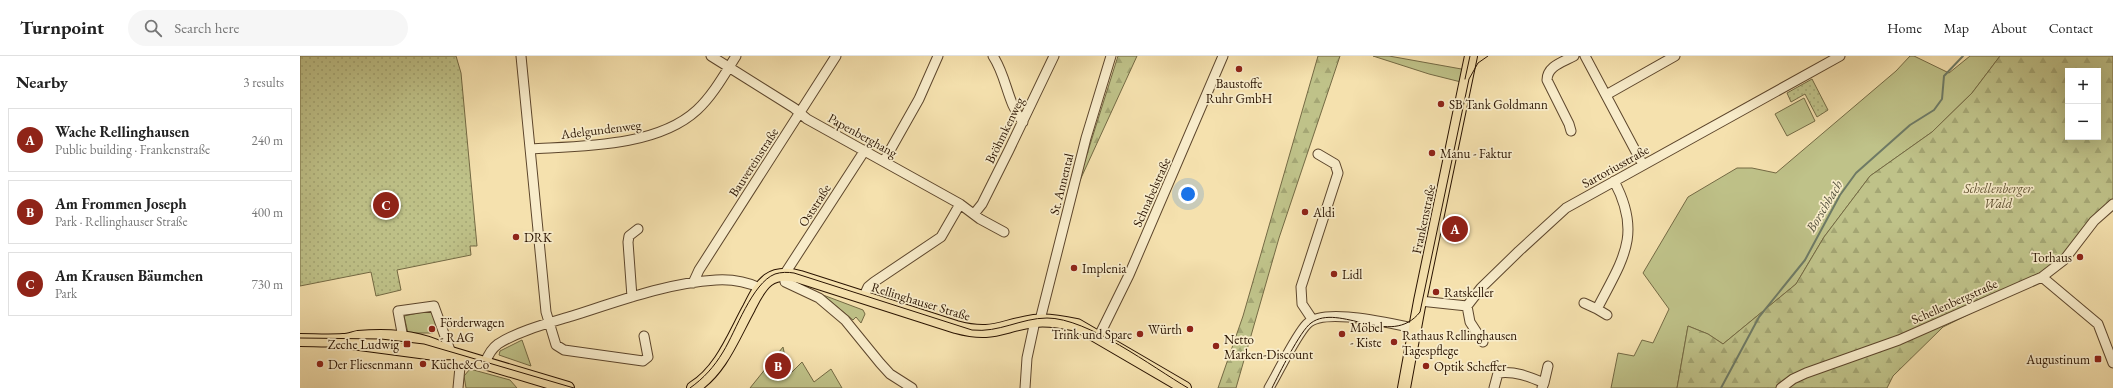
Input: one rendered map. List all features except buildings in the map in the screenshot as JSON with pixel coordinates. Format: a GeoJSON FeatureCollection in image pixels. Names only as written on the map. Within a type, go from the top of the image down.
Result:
{"type":"FeatureCollection","features":[{"type":"Feature","properties":{"kind":"main road","name":"Frankenstraße"},"geometry":{"type":"LineString","coordinates":[[1404,388],[1420,301],[1471,56]]}},
{"type":"Feature","properties":{"kind":"main road","name":"Rellinghauser Straße"},"geometry":{"type":"LineString","coordinates":[[784,275],[795,276],[976,332],[999,331],[1038,321],[1077,325],[1099,336],[1185,388]]}},
{"type":"Feature","properties":{"kind":"main road"},"geometry":{"type":"LineString","coordinates":[[693,388],[710,374],[721,358],[760,288],[772,278],[784,275]]}},
{"type":"Feature","properties":{"kind":"main road"},"geometry":{"type":"LineString","coordinates":[[300,340],[343,340],[358,337],[403,338],[437,345],[456,354],[568,388]]}},
{"type":"Feature","properties":{"kind":"main road"},"geometry":{"type":"LineString","coordinates":[[343,340],[358,345],[402,348],[434,354],[456,354]]}},
{"type":"Feature","properties":{"kind":"street"},"geometry":{"type":"LineString","coordinates":[[521,56],[546,312],[556,345],[560,348],[631,360],[647,360],[644,336]]}},
{"type":"Feature","properties":{"kind":"street","name":"Papenberghang"},"geometry":{"type":"LineString","coordinates":[[711,56],[800,113],[960,204],[1004,232]]}},
{"type":"Feature","properties":{"kind":"street","name":"Adelgundenweg"},"geometry":{"type":"LineString","coordinates":[[531,149],[622,142],[645,138],[668,129],[684,121],[698,110],[715,89],[736,56]]}},
{"type":"Feature","properties":{"kind":"street","name":"Bauvereinstraße"},"geometry":{"type":"LineString","coordinates":[[693,283],[698,270],[836,56]]}},
{"type":"Feature","properties":{"kind":"street"},"geometry":{"type":"LineString","coordinates":[[884,161],[919,99],[938,56]]}},
{"type":"Feature","properties":{"kind":"street"},"geometry":{"type":"LineString","coordinates":[[993,56],[1005,78],[1014,112],[1023,122]]}},
{"type":"Feature","properties":{"kind":"street","name":"Bröhmkenweg"},"geometry":{"type":"LineString","coordinates":[[974,214],[982,204],[1054,56]]}},
{"type":"Feature","properties":{"kind":"street","name":"St. Annental"},"geometry":{"type":"LineString","coordinates":[[1025,388],[1027,358],[1086,138],[1111,56]]}},
{"type":"Feature","properties":{"kind":"street","name":"Schnabelstraße"},"geometry":{"type":"LineString","coordinates":[[1099,336],[1127,281],[1223,56]]}},
{"type":"Feature","properties":{"kind":"street"},"geometry":{"type":"LineString","coordinates":[[1571,131],[1547,80],[1547,74],[1550,68],[1574,56]]}},
{"type":"Feature","properties":{"kind":"street"},"geometry":{"type":"LineString","coordinates":[[1585,56],[1643,165]]}},
{"type":"Feature","properties":{"kind":"street"},"geometry":{"type":"LineString","coordinates":[[1606,95],[1675,56]]}},
{"type":"Feature","properties":{"kind":"street","name":"Sartoriusstraße"},"geometry":{"type":"LineString","coordinates":[[1467,306],[1481,288],[1548,223],[1577,201],[1840,56]]}},
{"type":"Feature","properties":{"kind":"street","name":"Oststraße"},"geometry":{"type":"LineString","coordinates":[[784,275],[865,150]]}},
{"type":"Feature","properties":{"kind":"street"},"geometry":{"type":"LineString","coordinates":[[1312,320],[1302,304],[1301,287],[1338,173],[1335,164],[1318,154]]}},
{"type":"Feature","properties":{"kind":"street"},"geometry":{"type":"LineString","coordinates":[[1597,309],[1625,254],[1629,231],[1625,205],[1614,181]]}},
{"type":"Feature","properties":{"kind":"street"},"geometry":{"type":"LineString","coordinates":[[863,298],[868,287],[874,282],[941,237],[960,204]]}},
{"type":"Feature","properties":{"kind":"street","name":"Schellenbergstraße"},"geometry":{"type":"LineString","coordinates":[[1781,388],[1806,373],[1906,337],[2042,277],[2064,260],[2094,221],[2113,204]]}},
{"type":"Feature","properties":{"kind":"street"},"geometry":{"type":"LineString","coordinates":[[632,297],[628,236],[638,229]]}},
{"type":"Feature","properties":{"kind":"street"},"geometry":{"type":"LineString","coordinates":[[784,275],[787,285],[819,298],[845,320],[890,374],[912,388]]}},
{"type":"Feature","properties":{"kind":"street"},"geometry":{"type":"LineString","coordinates":[[2042,277],[2098,324],[2113,363]]}},
{"type":"Feature","properties":{"kind":"street"},"geometry":{"type":"LineString","coordinates":[[485,363],[489,352],[498,344],[549,323],[632,297],[693,283],[735,280],[760,288]]}},
{"type":"Feature","properties":{"kind":"street"},"geometry":{"type":"LineString","coordinates":[[1420,301],[1467,306],[1470,322],[1483,342]]}},
{"type":"Feature","properties":{"kind":"street"},"geometry":{"type":"LineString","coordinates":[[1584,303],[1607,315]]}},
{"type":"Feature","properties":{"kind":"street"},"geometry":{"type":"LineString","coordinates":[[403,338],[398,311],[434,306],[456,354],[458,388]]}},
{"type":"Feature","properties":{"kind":"street"},"geometry":{"type":"LineString","coordinates":[[1270,388],[1303,329],[1312,320],[1322,316],[1334,316],[1415,328]]}},
{"type":"Feature","properties":{"kind":"street"},"geometry":{"type":"LineString","coordinates":[[1494,388],[1498,373],[1524,374],[1543,385],[1548,366]]}},
{"type":"Feature","properties":{"kind":"green space"},"geometry":{"type":"Polygon","coordinates":[[[300,56],[456,56],[461,73],[477,246],[470,246],[471,255],[397,270],[401,290],[376,296],[371,272],[300,286],[300,56]]]}},
{"type":"Feature","properties":{"kind":"green space"},"geometry":{"type":"Polygon","coordinates":[[[1118,56],[1137,56],[1076,189],[1118,56]]]}},
{"type":"Feature","properties":{"kind":"green space"},"geometry":{"type":"Polygon","coordinates":[[[1318,56],[1340,56],[1279,238],[1236,388],[1218,388],[1243,316],[1318,56]]]}},
{"type":"Feature","properties":{"kind":"green space"},"geometry":{"type":"Polygon","coordinates":[[[1373,56],[1389,56],[1467,70],[1465,83],[1429,74],[1373,56]]]}},
{"type":"Feature","properties":{"kind":"green space"},"geometry":{"type":"Polygon","coordinates":[[[1910,56],[1914,56],[1949,73],[1970,56],[2000,56],[1972,93],[1932,132],[1870,176],[1824,237],[1796,284],[1723,344],[1708,334],[1688,326],[1677,388],[1611,388],[1618,353],[1634,356],[1642,340],[1653,343],[1669,309],[1643,273],[1688,197],[1737,168],[1752,168],[1776,173],[1896,71],[1910,56]]]}},
{"type":"Feature","properties":{"kind":"green space","name":"Schellenberger Wald"},"geometry":{"type":"Polygon","coordinates":[[[2000,56],[2113,56],[2113,203],[2065,258],[2038,280],[1943,327],[1893,376],[1887,388],[1677,388],[1688,326],[1708,334],[1723,344],[1796,284],[1824,237],[1870,176],[1932,132],[1972,93],[2000,56]]]}},
{"type":"Feature","properties":{"kind":"green space"},"geometry":{"type":"Polygon","coordinates":[[[1812,79],[1828,110],[1817,117],[1805,94],[1791,102],[1787,93],[1812,79]]]}},
{"type":"Feature","properties":{"kind":"green space"},"geometry":{"type":"Polygon","coordinates":[[[1804,98],[1815,121],[1787,136],[1775,114],[1804,98]]]}},
{"type":"Feature","properties":{"kind":"green space"},"geometry":{"type":"Polygon","coordinates":[[[823,295],[863,310],[865,314],[861,323],[856,317],[853,320],[823,295]]]}},
{"type":"Feature","properties":{"kind":"green space"},"geometry":{"type":"Polygon","coordinates":[[[432,310],[438,326],[433,333],[408,333],[404,316],[432,310]]]}},
{"type":"Feature","properties":{"kind":"green space"},"geometry":{"type":"Polygon","coordinates":[[[522,340],[531,366],[499,355],[500,351],[522,340]]]}},
{"type":"Feature","properties":{"kind":"green space"},"geometry":{"type":"Polygon","coordinates":[[[783,347],[789,375],[802,362],[814,382],[831,369],[842,388],[750,388],[783,347]]]}},
{"type":"Feature","properties":{"kind":"green space"},"geometry":{"type":"Polygon","coordinates":[[[470,369],[510,380],[517,388],[466,388],[464,376],[470,369]]]}},
{"type":"Feature","properties":{"kind":"waterway","name":"Borschbach"},"geometry":{"type":"LineString","coordinates":[[1721,388],[1759,317],[1805,260],[1840,195],[1856,173],[1910,125],[1934,110],[1942,99],[1944,76],[1963,56]]}},
{"type":"Feature","properties":{"kind":"tram line"},"geometry":{"type":"LineString","coordinates":[[1465,79],[1470,56]]}},
{"type":"Feature","properties":{"kind":"tram line"},"geometry":{"type":"LineString","coordinates":[[1272,388],[1296,343],[1311,323],[1323,318],[1336,318],[1365,324],[1395,326],[1408,322],[1420,312],[1469,79],[1478,63],[1488,56]]}},
{"type":"Feature","properties":{"kind":"tram line"},"geometry":{"type":"LineString","coordinates":[[690,388],[704,376],[720,357],[745,308],[759,287],[775,274],[787,272],[972,330],[1001,328],[1028,320],[1037,319],[1047,318],[1063,320],[1081,326],[1119,345],[1188,388]]}},
{"type":"Feature","properties":{"kind":"tram line"},"geometry":{"type":"LineString","coordinates":[[300,338],[381,339],[424,344],[574,388]]}},
{"type":"Feature","properties":{"kind":"place","name":"Baustoffe Ruhr GmbH"},"geometry":{"type":"Point","coordinates":[1239,69]}},
{"type":"Feature","properties":{"kind":"place","name":"SB Tank Goldmann"},"geometry":{"type":"Point","coordinates":[1441,104]}},
{"type":"Feature","properties":{"kind":"place","name":"Manu - Faktur"},"geometry":{"type":"Point","coordinates":[1432,153]}},
{"type":"Feature","properties":{"kind":"place","name":"Am Krausen Bäumchen"},"geometry":{"type":"Point","coordinates":[386,205]}},
{"type":"Feature","properties":{"kind":"place","name":"Aldi"},"geometry":{"type":"Point","coordinates":[1305,212]}},
{"type":"Feature","properties":{"kind":"place","name":"Wache Rellinghausen"},"geometry":{"type":"Point","coordinates":[1455,229]}},
{"type":"Feature","properties":{"kind":"place","name":"DRK"},"geometry":{"type":"Point","coordinates":[516,237]}},
{"type":"Feature","properties":{"kind":"place","name":"Torhaus"},"geometry":{"type":"Point","coordinates":[2080,257]}},
{"type":"Feature","properties":{"kind":"place","name":"Implenia"},"geometry":{"type":"Point","coordinates":[1074,268]}},
{"type":"Feature","properties":{"kind":"place","name":"Lidl"},"geometry":{"type":"Point","coordinates":[1334,274]}},
{"type":"Feature","properties":{"kind":"place","name":"Ratskeller"},"geometry":{"type":"Point","coordinates":[1436,292]}},
{"type":"Feature","properties":{"kind":"place","name":"Förderwagen - RAG"},"geometry":{"type":"Point","coordinates":[432,329]}},
{"type":"Feature","properties":{"kind":"place","name":"Würth"},"geometry":{"type":"Point","coordinates":[1190,329]}},
{"type":"Feature","properties":{"kind":"place","name":"Trink und Spare"},"geometry":{"type":"Point","coordinates":[1140,334]}},
{"type":"Feature","properties":{"kind":"place","name":"Möbel - Kiste"},"geometry":{"type":"Point","coordinates":[1342,334]}},
{"type":"Feature","properties":{"kind":"place","name":"Rathaus Rellinghausen Tagespflege"},"geometry":{"type":"Point","coordinates":[1394,342]}},
{"type":"Feature","properties":{"kind":"place","name":"Zeche Ludwig"},"geometry":{"type":"Point","coordinates":[407,344]}},
{"type":"Feature","properties":{"kind":"place","name":"Netto Marken-Discount"},"geometry":{"type":"Point","coordinates":[1216,346]}},
{"type":"Feature","properties":{"kind":"place","name":"Augustinum"},"geometry":{"type":"Point","coordinates":[2098,359]}},
{"type":"Feature","properties":{"kind":"place","name":"Der Fliesenmann"},"geometry":{"type":"Point","coordinates":[320,364]}},
{"type":"Feature","properties":{"kind":"place","name":"Küche&Co"},"geometry":{"type":"Point","coordinates":[423,364]}},
{"type":"Feature","properties":{"kind":"place","name":"Am Frommen Joseph"},"geometry":{"type":"Point","coordinates":[778,366]}},
{"type":"Feature","properties":{"kind":"place","name":"Optik Scheffer"},"geometry":{"type":"Point","coordinates":[1426,366]}}]}
